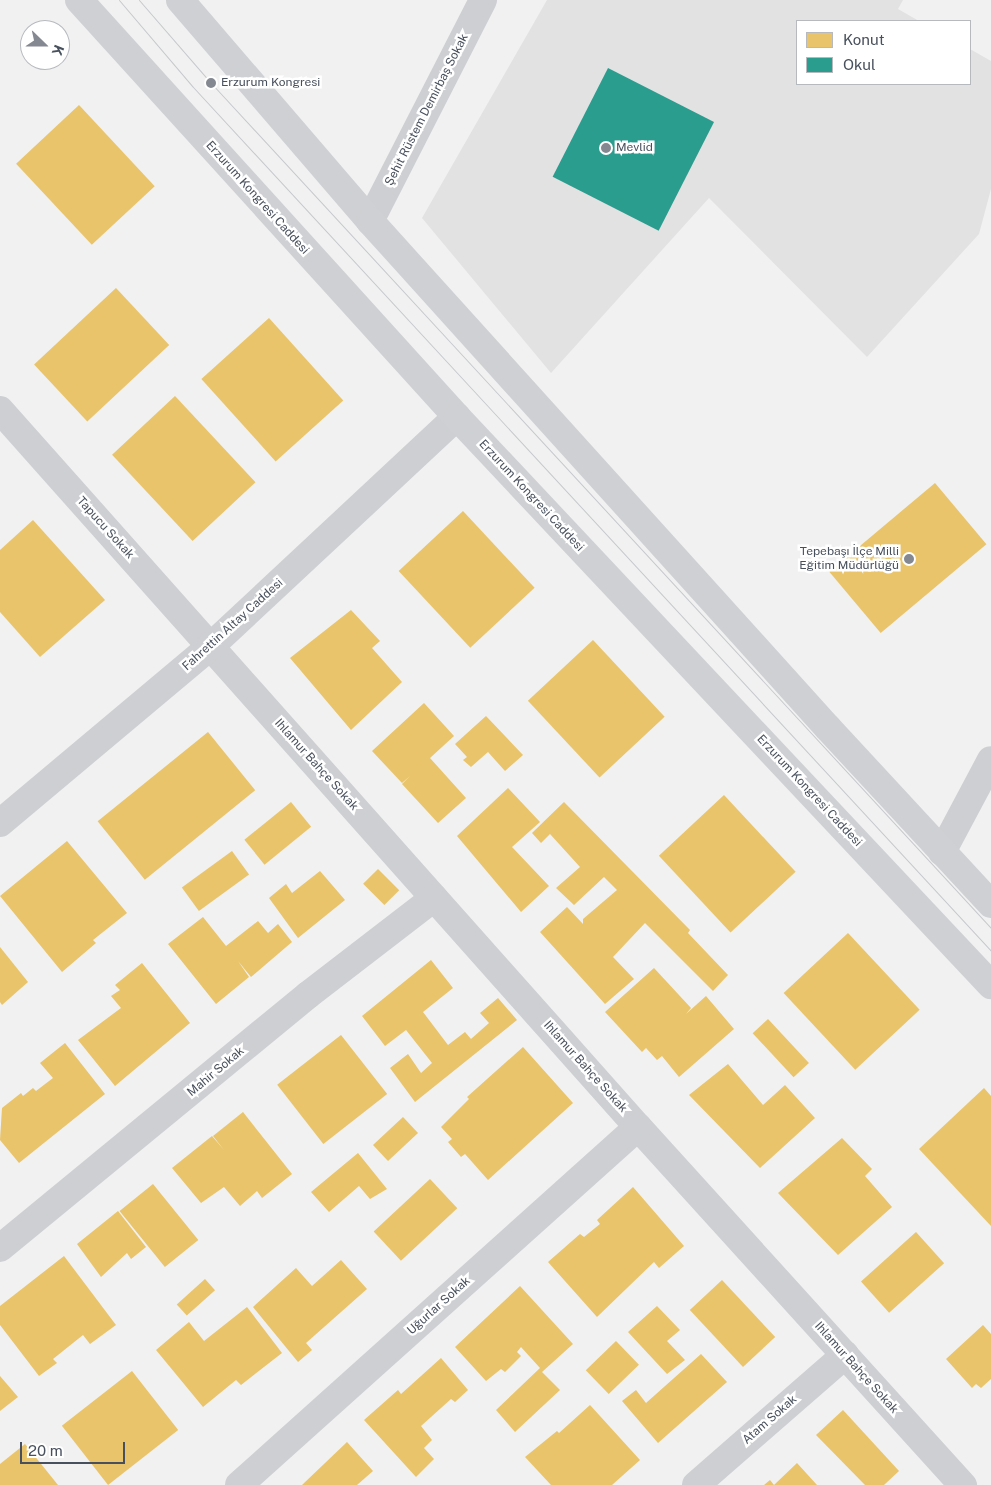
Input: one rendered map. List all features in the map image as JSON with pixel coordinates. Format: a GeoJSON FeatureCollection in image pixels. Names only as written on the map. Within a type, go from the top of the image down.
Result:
{"type":"FeatureCollection","features":[{"type":"Feature","properties":{"kind":"main road","name":"Erzurum Kongresi Caddesi"},"geometry":{"type":"LineString","coordinates":[[79,0],[457,417],[991,985]]}},
{"type":"Feature","properties":{"kind":"main road"},"geometry":{"type":"LineString","coordinates":[[180,0],[370,221],[991,904]]}},
{"type":"Feature","properties":{"kind":"street","name":"Şehit Rüstem Demirbaş Sokak"},"geometry":{"type":"LineString","coordinates":[[370,221],[483,0]]}},
{"type":"Feature","properties":{"kind":"street","name":"Tapucu Sokak"},"geometry":{"type":"LineString","coordinates":[[0,410],[211,646]]}},
{"type":"Feature","properties":{"kind":"street","name":"Fahrettin Altay Caddesi"},"geometry":{"type":"LineString","coordinates":[[0,822],[211,646],[457,417]]}},
{"type":"Feature","properties":{"kind":"street","name":"Ihlamur Bahçe Sokak"},"geometry":{"type":"LineString","coordinates":[[211,646],[638,1126],[963,1485]]}},
{"type":"Feature","properties":{"kind":"street"},"geometry":{"type":"LineString","coordinates":[[942,852],[991,760]]}},
{"type":"Feature","properties":{"kind":"street","name":"Mahir Sokak"},"geometry":{"type":"LineString","coordinates":[[0,1248],[308,995],[434,898]]}},
{"type":"Feature","properties":{"kind":"street","name":"Uğurlar Sokak"},"geometry":{"type":"LineString","coordinates":[[240,1485],[638,1126]]}},
{"type":"Feature","properties":{"kind":"street","name":"Atam Sokak"},"geometry":{"type":"LineString","coordinates":[[696,1485],[844,1355]]}},
{"type":"Feature","properties":{"kind":"shaded area"},"geometry":{"type":"Polygon","coordinates":[[[547,0],[903,0],[898,9],[917,20],[796,20],[796,85],[971,85],[971,50],[991,61],[991,189],[979,234],[867,357],[709,198],[551,373],[422,218],[547,0]]]}},
{"type":"Feature","properties":{"kind":"building: Konut"},"geometry":{"type":"Polygon","coordinates":[[[79,105],[155,186],[92,245],[16,164],[79,105]]]}},
{"type":"Feature","properties":{"kind":"building: Konut"},"geometry":{"type":"Polygon","coordinates":[[[116,288],[169,345],[87,421],[34,364],[116,288]]]}},
{"type":"Feature","properties":{"kind":"building: Konut"},"geometry":{"type":"Polygon","coordinates":[[[269,318],[343,400],[276,461],[201,379],[269,318]]]}},
{"type":"Feature","properties":{"kind":"building: Konut"},"geometry":{"type":"Polygon","coordinates":[[[175,396],[255,482],[193,541],[112,455],[175,396]]]}},
{"type":"Feature","properties":{"kind":"building: Konut","name":"Tepebaşı İlçe Milli Eğitim Müdürlüğü"},"geometry":{"type":"Polygon","coordinates":[[[935,483],[986,544],[881,633],[829,572],[935,483]]]}},
{"type":"Feature","properties":{"kind":"building: Konut"},"geometry":{"type":"Polygon","coordinates":[[[463,511],[535,588],[470,648],[399,571],[463,511]]]}},
{"type":"Feature","properties":{"kind":"building: Konut"},"geometry":{"type":"Polygon","coordinates":[[[33,520],[105,600],[40,657],[0,612],[0,550],[33,520]]]}},
{"type":"Feature","properties":{"kind":"building: Konut"},"geometry":{"type":"Polygon","coordinates":[[[351,610],[380,641],[372,648],[402,682],[351,730],[290,658],[351,610]]]}},
{"type":"Feature","properties":{"kind":"building: Konut"},"geometry":{"type":"Polygon","coordinates":[[[593,640],[665,717],[600,777],[528,701],[593,640]]]}},
{"type":"Feature","properties":{"kind":"building: Konut"},"geometry":{"type":"Polygon","coordinates":[[[424,703],[454,736],[430,758],[466,798],[438,823],[402,784],[410,776],[402,783],[372,751],[424,703]]]}},
{"type":"Feature","properties":{"kind":"building: Konut"},"geometry":{"type":"Polygon","coordinates":[[[486,716],[523,755],[505,771],[488,752],[471,767],[463,760],[467,757],[455,744],[486,716]]]}},
{"type":"Feature","properties":{"kind":"building: Konut"},"geometry":{"type":"Polygon","coordinates":[[[208,732],[255,790],[145,880],[98,821],[208,732]]]}},
{"type":"Feature","properties":{"kind":"building: Konut"},"geometry":{"type":"Polygon","coordinates":[[[508,788],[540,822],[512,847],[549,886],[521,912],[457,836],[508,788]]]}},
{"type":"Feature","properties":{"kind":"building: Konut"},"geometry":{"type":"Polygon","coordinates":[[[724,795],[796,872],[731,932],[659,856],[724,795]]]}},
{"type":"Feature","properties":{"kind":"building: Konut"},"geometry":{"type":"Polygon","coordinates":[[[291,802],[311,827],[265,865],[244,840],[291,802]]]}},
{"type":"Feature","properties":{"kind":"building: Konut"},"geometry":{"type":"Polygon","coordinates":[[[564,802],[690,930],[688,933],[728,975],[713,991],[645,923],[613,957],[634,979],[605,1004],[540,932],[567,907],[583,924],[583,919],[617,890],[604,877],[574,905],[556,888],[580,867],[550,834],[541,843],[532,833],[564,802]]]}},
{"type":"Feature","properties":{"kind":"building: Konut"},"geometry":{"type":"Polygon","coordinates":[[[67,841],[127,913],[93,940],[96,943],[62,972],[0,896],[67,841]]]}},
{"type":"Feature","properties":{"kind":"building: Konut"},"geometry":{"type":"Polygon","coordinates":[[[232,851],[249,874],[199,911],[182,887],[232,851]]]}},
{"type":"Feature","properties":{"kind":"building: Konut"},"geometry":{"type":"Polygon","coordinates":[[[378,869],[399,890],[384,905],[363,884],[378,869]]]}},
{"type":"Feature","properties":{"kind":"building: Konut"},"geometry":{"type":"Polygon","coordinates":[[[320,871],[345,900],[298,938],[269,898],[286,884],[292,893],[320,871]]]}},
{"type":"Feature","properties":{"kind":"building: Konut"},"geometry":{"type":"Polygon","coordinates":[[[203,917],[226,946],[258,921],[268,933],[278,924],[292,942],[251,977],[238,961],[249,977],[216,1004],[168,944],[203,917]]]}},
{"type":"Feature","properties":{"kind":"building: Konut"},"geometry":{"type":"Polygon","coordinates":[[[848,933],[920,1010],[855,1070],[784,993],[848,933]]]}},
{"type":"Feature","properties":{"kind":"building: Konut"},"geometry":{"type":"Polygon","coordinates":[[[0,947],[28,982],[2,1005],[0,1002],[0,947]]]}},
{"type":"Feature","properties":{"kind":"building: Konut"},"geometry":{"type":"Polygon","coordinates":[[[431,960],[453,988],[423,1012],[448,1045],[465,1032],[471,1039],[489,1023],[480,1013],[498,998],[517,1020],[415,1102],[390,1068],[408,1054],[421,1073],[432,1063],[406,1030],[385,1046],[362,1016],[431,960]]]}},
{"type":"Feature","properties":{"kind":"building: Konut"},"geometry":{"type":"Polygon","coordinates":[[[142,963],[190,1023],[115,1086],[78,1040],[121,1008],[111,996],[120,990],[115,985],[142,963]]]}},
{"type":"Feature","properties":{"kind":"building: Konut"},"geometry":{"type":"Polygon","coordinates":[[[654,968],[691,1008],[686,1014],[706,996],[734,1029],[679,1077],[662,1056],[657,1060],[646,1048],[642,1052],[605,1012],[654,968]]]}},
{"type":"Feature","properties":{"kind":"building: Konut"},"geometry":{"type":"Polygon","coordinates":[[[768,1019],[809,1063],[794,1077],[753,1033],[768,1019]]]}},
{"type":"Feature","properties":{"kind":"building: Konut"},"geometry":{"type":"Polygon","coordinates":[[[341,1035],[387,1094],[323,1144],[277,1085],[341,1035]]]}},
{"type":"Feature","properties":{"kind":"building: Konut"},"geometry":{"type":"Polygon","coordinates":[[[65,1043],[105,1094],[19,1163],[0,1140],[2,1108],[21,1093],[23,1096],[33,1088],[36,1091],[53,1078],[40,1063],[65,1043]]]}},
{"type":"Feature","properties":{"kind":"building: Konut"},"geometry":{"type":"Polygon","coordinates":[[[523,1047],[573,1103],[488,1180],[465,1154],[461,1157],[448,1142],[452,1139],[441,1127],[469,1099],[467,1097],[523,1047]]]}},
{"type":"Feature","properties":{"kind":"building: Konut"},"geometry":{"type":"Polygon","coordinates":[[[728,1064],[763,1105],[785,1085],[815,1118],[760,1168],[689,1095],[728,1064]]]}},
{"type":"Feature","properties":{"kind":"building: Konut"},"geometry":{"type":"Polygon","coordinates":[[[984,1088],[991,1096],[991,1226],[919,1149],[984,1088]]]}},
{"type":"Feature","properties":{"kind":"building: Konut"},"geometry":{"type":"Polygon","coordinates":[[[243,1112],[292,1174],[262,1198],[257,1191],[240,1206],[224,1187],[201,1203],[172,1168],[212,1136],[224,1150],[213,1136],[243,1112]]]}},
{"type":"Feature","properties":{"kind":"building: Konut"},"geometry":{"type":"Polygon","coordinates":[[[403,1117],[418,1133],[388,1161],[373,1145],[403,1117]]]}},
{"type":"Feature","properties":{"kind":"building: Konut"},"geometry":{"type":"Polygon","coordinates":[[[842,1138],[872,1169],[865,1176],[892,1207],[838,1255],[778,1193],[842,1138]]]}},
{"type":"Feature","properties":{"kind":"building: Konut"},"geometry":{"type":"Polygon","coordinates":[[[358,1153],[387,1189],[370,1199],[359,1186],[329,1212],[311,1192],[358,1153]]]}},
{"type":"Feature","properties":{"kind":"building: Konut"},"geometry":{"type":"Polygon","coordinates":[[[430,1179],[457,1208],[401,1261],[374,1232],[430,1179]]]}},
{"type":"Feature","properties":{"kind":"building: Konut"},"geometry":{"type":"Polygon","coordinates":[[[153,1184],[198,1240],[165,1267],[120,1211],[153,1184]]]}},
{"type":"Feature","properties":{"kind":"building: Konut"},"geometry":{"type":"Polygon","coordinates":[[[633,1187],[684,1246],[659,1268],[654,1262],[597,1317],[548,1262],[580,1234],[584,1237],[600,1224],[597,1220],[633,1187]]]}},
{"type":"Feature","properties":{"kind":"building: Konut"},"geometry":{"type":"Polygon","coordinates":[[[118,1211],[146,1247],[131,1259],[127,1253],[101,1277],[77,1244],[118,1211]]]}},
{"type":"Feature","properties":{"kind":"building: Konut"},"geometry":{"type":"Polygon","coordinates":[[[916,1232],[944,1263],[889,1313],[861,1282],[916,1232]]]}},
{"type":"Feature","properties":{"kind":"building: Konut"},"geometry":{"type":"Polygon","coordinates":[[[64,1256],[116,1325],[90,1344],[83,1335],[53,1359],[57,1363],[39,1376],[0,1325],[0,1306],[64,1256]]]}},
{"type":"Feature","properties":{"kind":"building: Konut"},"geometry":{"type":"Polygon","coordinates":[[[341,1260],[367,1289],[306,1343],[312,1350],[298,1362],[253,1307],[296,1268],[312,1286],[341,1260]]]}},
{"type":"Feature","properties":{"kind":"building: Konut"},"geometry":{"type":"Polygon","coordinates":[[[205,1279],[215,1290],[187,1316],[177,1304],[205,1279]]]}},
{"type":"Feature","properties":{"kind":"building: Konut"},"geometry":{"type":"Polygon","coordinates":[[[722,1280],[775,1337],[743,1367],[690,1310],[722,1280]]]}},
{"type":"Feature","properties":{"kind":"building: Konut"},"geometry":{"type":"Polygon","coordinates":[[[520,1286],[573,1344],[542,1372],[560,1390],[515,1432],[496,1410],[540,1368],[521,1347],[517,1352],[521,1356],[505,1372],[501,1369],[486,1381],[455,1347],[520,1286]]]}},
{"type":"Feature","properties":{"kind":"building: Konut"},"geometry":{"type":"Polygon","coordinates":[[[657,1306],[680,1330],[667,1341],[685,1360],[667,1374],[628,1332],[657,1306]]]}},
{"type":"Feature","properties":{"kind":"building: Konut"},"geometry":{"type":"Polygon","coordinates":[[[247,1307],[282,1353],[241,1385],[236,1380],[203,1407],[156,1350],[189,1322],[204,1341],[247,1307]]]}},
{"type":"Feature","properties":{"kind":"building: Konut"},"geometry":{"type":"Polygon","coordinates":[[[983,1325],[991,1334],[991,1379],[981,1388],[976,1384],[972,1388],[946,1359],[983,1325]]]}},
{"type":"Feature","properties":{"kind":"building: Konut"},"geometry":{"type":"Polygon","coordinates":[[[616,1341],[639,1365],[609,1394],[586,1370],[616,1341]]]}},
{"type":"Feature","properties":{"kind":"building: Konut"},"geometry":{"type":"Polygon","coordinates":[[[701,1354],[727,1382],[658,1443],[622,1401],[636,1390],[646,1403],[701,1354]]]}},
{"type":"Feature","properties":{"kind":"building: Konut"},"geometry":{"type":"Polygon","coordinates":[[[441,1358],[468,1390],[455,1402],[451,1399],[421,1426],[432,1440],[424,1448],[434,1459],[416,1477],[364,1420],[398,1390],[401,1394],[441,1358]]]}},
{"type":"Feature","properties":{"kind":"building: Konut"},"geometry":{"type":"Polygon","coordinates":[[[132,1371],[178,1430],[108,1485],[62,1426],[132,1371]]]}},
{"type":"Feature","properties":{"kind":"building: Konut"},"geometry":{"type":"Polygon","coordinates":[[[0,1376],[18,1397],[0,1411],[0,1376]]]}},
{"type":"Feature","properties":{"kind":"building: Konut"},"geometry":{"type":"Polygon","coordinates":[[[590,1405],[640,1460],[612,1485],[551,1485],[525,1457],[557,1431],[559,1433],[590,1405]]]}},
{"type":"Feature","properties":{"kind":"building: Konut"},"geometry":{"type":"Polygon","coordinates":[[[843,1410],[899,1471],[884,1485],[865,1485],[816,1435],[843,1410]]]}},
{"type":"Feature","properties":{"kind":"building: Konut"},"geometry":{"type":"Polygon","coordinates":[[[347,1442],[373,1471],[357,1485],[302,1485],[347,1442]]]}},
{"type":"Feature","properties":{"kind":"building: Konut"},"geometry":{"type":"Polygon","coordinates":[[[25,1444],[58,1485],[0,1485],[0,1464],[25,1444]]]}},
{"type":"Feature","properties":{"kind":"building: Konut"},"geometry":{"type":"Polygon","coordinates":[[[797,1463],[817,1485],[774,1485],[797,1463]]]}},
{"type":"Feature","properties":{"kind":"building: Konut"},"geometry":{"type":"Polygon","coordinates":[[[770,1480],[774,1485],[764,1485],[770,1480]]]}},
{"type":"Feature","properties":{"kind":"building: Okul"},"geometry":{"type":"Polygon","coordinates":[[[608,68],[714,122],[659,231],[553,177],[608,68]]]}},
{"type":"Feature","properties":{"kind":"tram line"},"geometry":{"type":"LineString","coordinates":[[119,0],[193,87],[991,951]]}},
{"type":"Feature","properties":{"kind":"tram line"},"geometry":{"type":"LineString","coordinates":[[139,0],[211,83],[991,928]]}},
{"type":"Feature","properties":{"kind":"place","name":"Erzurum Kongresi"},"geometry":{"type":"Point","coordinates":[211,83]}},
{"type":"Feature","properties":{"kind":"place","name":"Mevlid"},"geometry":{"type":"Point","coordinates":[606,148]}},
{"type":"Feature","properties":{"kind":"place","name":"Tepebaşı İlçe Milli Eğitim Müdürlüğü"},"geometry":{"type":"Point","coordinates":[909,559]}}]}
